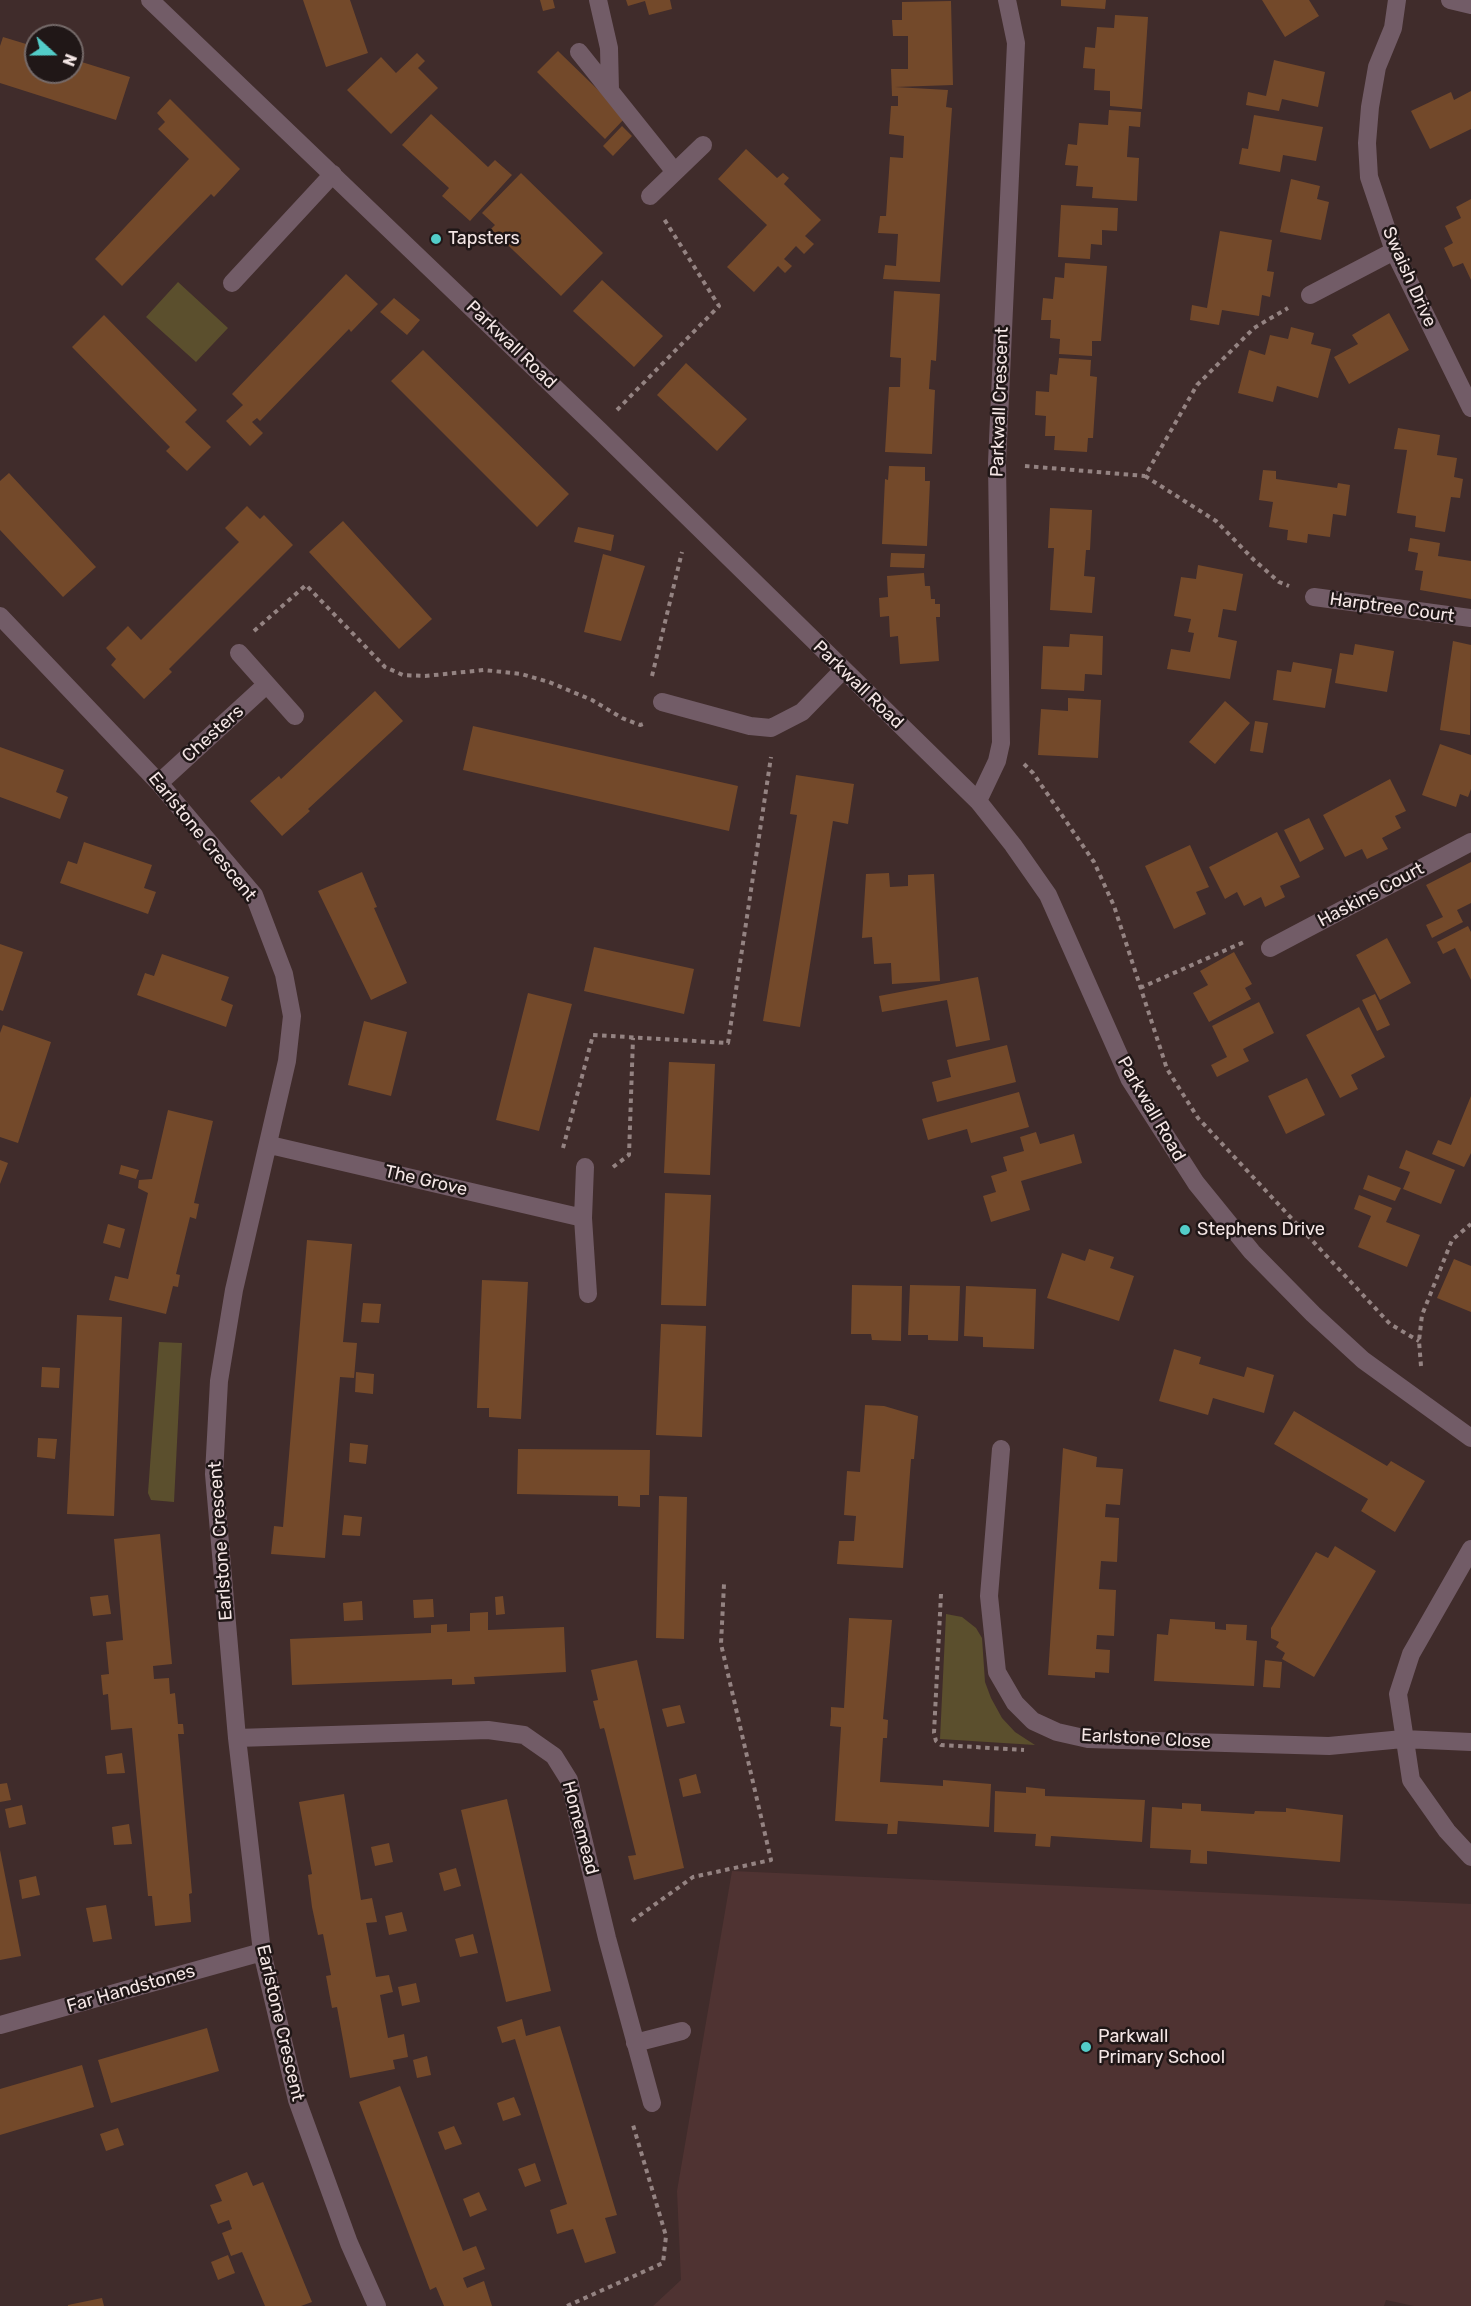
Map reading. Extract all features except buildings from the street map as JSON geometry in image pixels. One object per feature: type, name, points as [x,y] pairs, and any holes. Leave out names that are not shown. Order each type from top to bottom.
[{"type":"street","name":"Parkwall Road","points":[[150,0],[599,429],[978,801],[1048,895],[1130,1080],[1196,1183],[1252,1252],[1313,1314],[1363,1360],[1423,1406],[1471,1438]]},
{"type":"street","points":[[598,0],[609,48],[610,90]]},
{"type":"street","name":"Parkwall Crescent","points":[[978,801],[997,761],[1000,743],[997,463],[1016,43],[1007,0]]},
{"type":"street","name":"Swaish Drive","points":[[1397,0],[1393,28],[1377,67],[1367,143],[1369,177],[1394,251],[1471,408]]},
{"type":"street","points":[[1450,0],[1471,5]]},
{"type":"street","points":[[579,52],[675,172]]},
{"type":"street","points":[[650,196],[703,145]]},
{"type":"street","points":[[232,283],[333,174]]},
{"type":"street","points":[[1310,295],[1394,251]]},
{"type":"street","name":"Harptree Court","points":[[1314,597],[1471,618]]},
{"type":"street","name":"Earlstone Crescent","points":[[0,616],[159,783],[254,896],[284,974],[292,1017],[287,1061],[270,1145],[234,1290],[219,1381],[214,1474],[237,1738],[262,1952],[297,2100],[349,2243],[376,2306]]},
{"type":"street","points":[[239,653],[295,716]]},
{"type":"street","points":[[662,702],[750,726],[771,728],[802,712],[843,670]]},
{"type":"street","name":"Chesters","points":[[159,783],[266,685]]},
{"type":"street","name":"Haskins Court","points":[[1270,948],[1471,842]]},
{"type":"street","name":"The Grove","points":[[270,1145],[583,1218]]},
{"type":"street","points":[[585,1167],[583,1218],[588,1294]]},
{"type":"street","name":"Earlstone Close","points":[[1001,1449],[989,1596],[997,1672],[1015,1703],[1033,1721],[1057,1732],[1088,1738],[1329,1746],[1403,1739],[1471,1742]]},
{"type":"street","points":[[1471,1549],[1411,1654],[1398,1694],[1411,1780],[1447,1831],[1471,1857]]},
{"type":"street","name":"Homemead","points":[[237,1738],[488,1730],[524,1736],[554,1756],[569,1780],[607,1938],[652,2103]]},
{"type":"street","name":"Far Handstones","points":[[0,2025],[262,1952]]},
{"type":"street","points":[[635,2043],[682,2031]]},
{"type":"path","points":[[599,429],[719,306],[650,196]]},
{"type":"path","points":[[1145,476],[1197,385],[1254,328],[1310,295]]},
{"type":"path","points":[[997,463],[1145,476],[1215,521],[1279,582],[1314,597]]},
{"type":"path","points":[[651,679],[689,519]]},
{"type":"path","points":[[239,653],[247,636],[306,585],[385,667],[403,675],[425,676],[484,670],[521,674],[581,695],[640,725],[686,708]]},
{"type":"path","points":[[640,725],[643,713]]},
{"type":"path","points":[[561,1154],[593,1035],[728,1043],[771,766],[771,728]]},
{"type":"path","points":[[1000,743],[1033,772],[1094,862],[1114,906],[1167,1069],[1198,1118],[1373,1307],[1390,1324],[1419,1341]]},
{"type":"path","points":[[1140,988],[1247,940]]},
{"type":"path","points":[[584,1189],[629,1155],[633,1038]]},
{"type":"path","points":[[1423,1406],[1419,1341],[1422,1315],[1452,1240],[1471,1224]]},
{"type":"path","points":[[607,1938],[693,1877],[771,1860],[721,1644],[724,1584]]},
{"type":"path","points":[[941,1594],[934,1733],[936,1741],[941,1745],[1030,1750]]},
{"type":"path","points":[[567,2306],[663,2263],[666,2236],[633,2122]]},
{"type":"shaded area","points":[[178,282],[228,328],[196,362],[146,317]]},
{"type":"shaded area","points":[[159,1342],[182,1343],[174,1502],[151,1500],[148,1493]]},
{"type":"shaded area","points":[[946,1614],[962,1617],[976,1628],[982,1638],[985,1682],[991,1698],[1002,1718],[1015,1732],[1035,1745],[940,1739]]},
{"type":"shaded area","name":"Parkwall Primary School","points":[[732,1871],[1471,1904],[1471,2306],[1414,2306],[1386,2300],[1384,2306],[653,2306],[681,2280],[677,2191]]},
{"type":"place","name":"Tapsters","points":[[436,239]]},
{"type":"place","name":"Stephens Drive","points":[[1185,1230]]},
{"type":"place","name":"Parkwall Primary School","points":[[1086,2047]]}]
